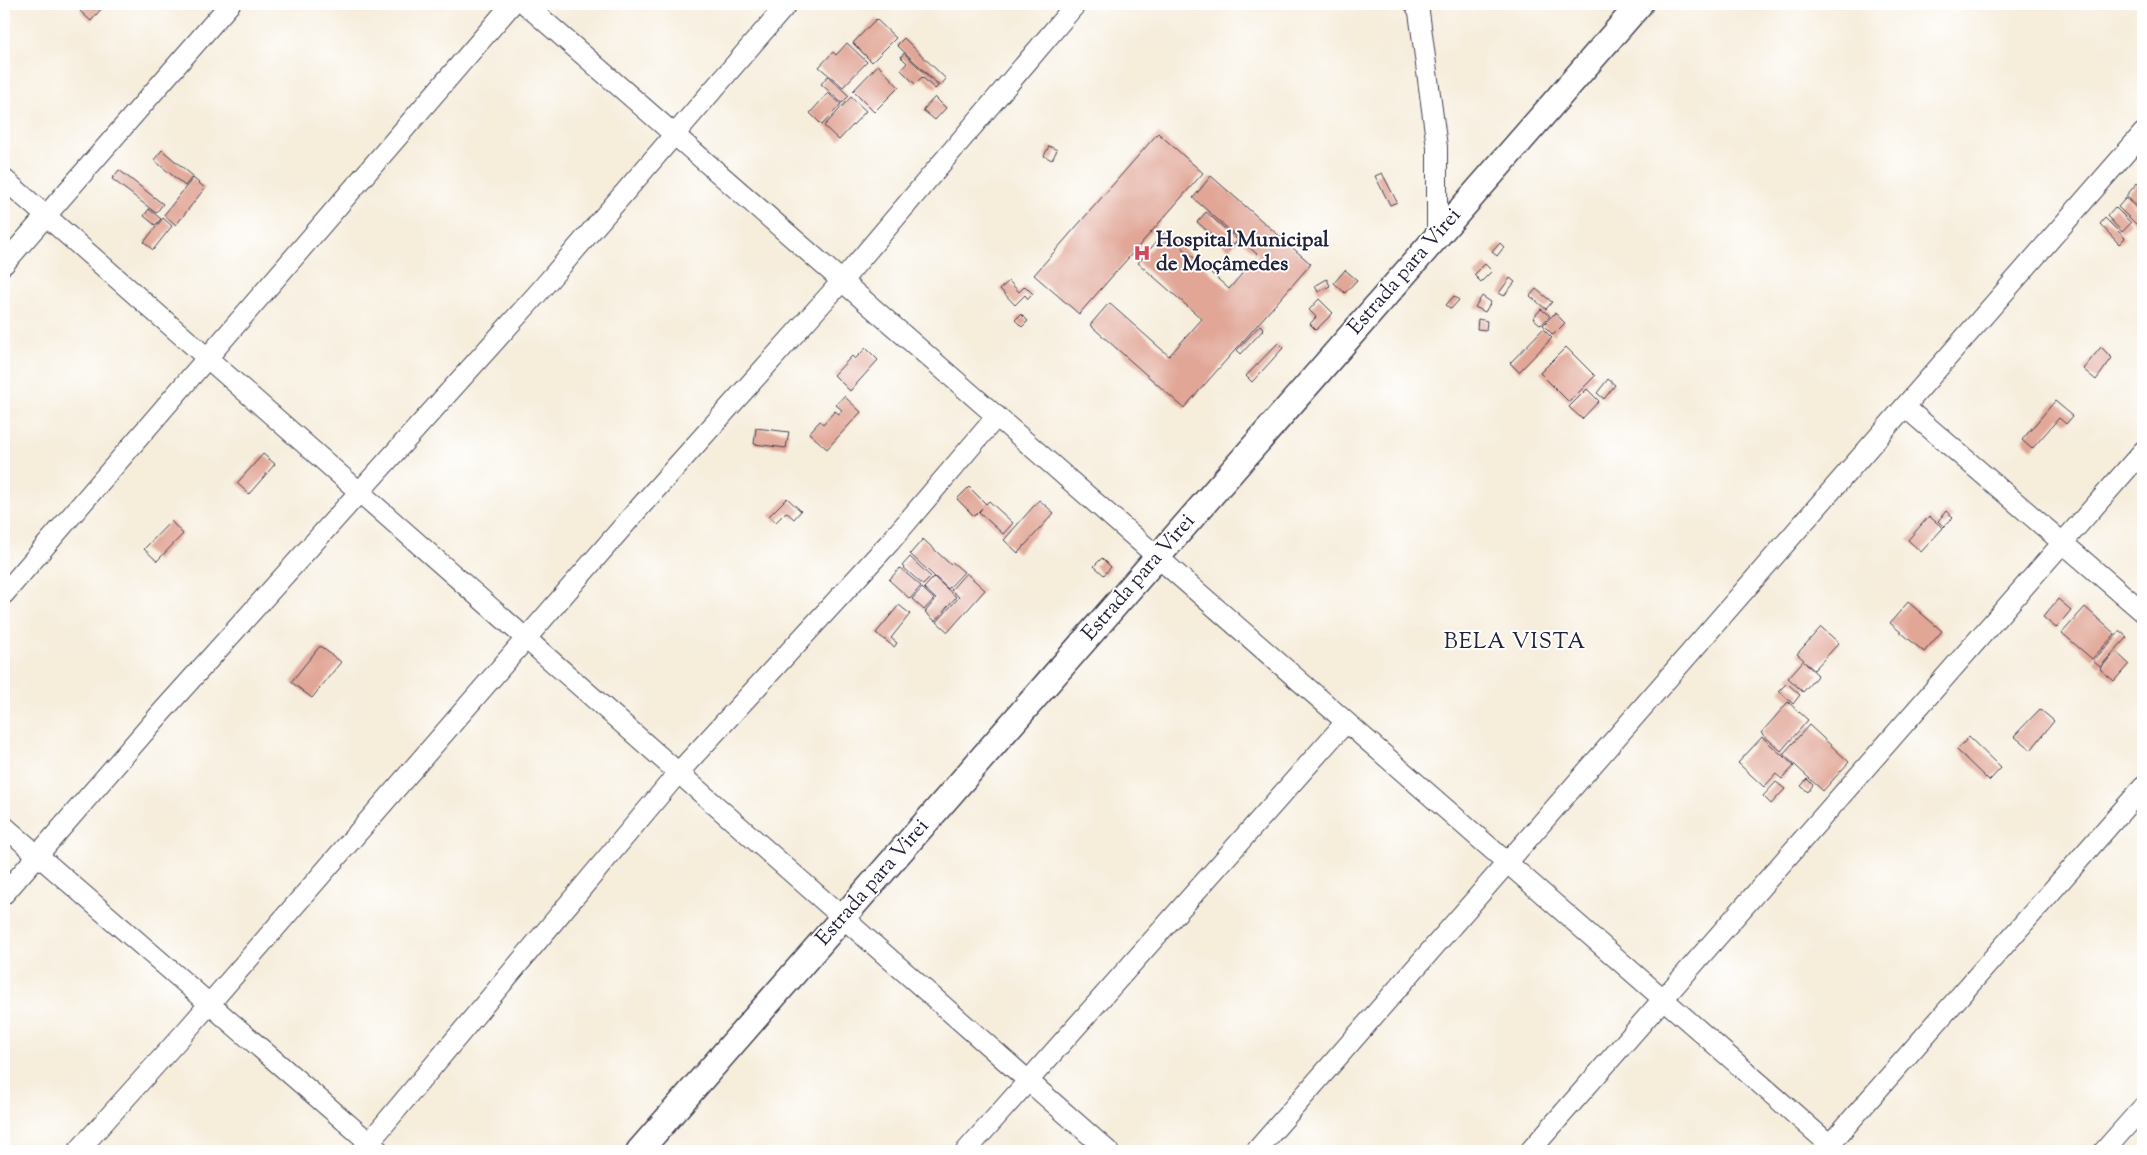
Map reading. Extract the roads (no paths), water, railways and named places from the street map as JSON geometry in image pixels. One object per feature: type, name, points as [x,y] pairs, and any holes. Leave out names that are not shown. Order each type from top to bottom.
[{"type":"street","points":[[4,264],[230,4]]},
{"type":"street","points":[[4,594],[512,4]]},
{"type":"street","points":[[525,4],[1664,999],[1830,1149],[2143,787]]},
{"type":"street","points":[[4,894],[531,300],[786,4]]},
{"type":"street","points":[[78,1151],[842,281],[1076,4]]},
{"type":"street","points":[[1415,4],[1419,12],[1437,147],[1438,236]]},
{"type":"street","name":"Estrada para Virei","points":[[639,1151],[1640,4]]},
{"type":"street","points":[[1256,1151],[2143,133]]},
{"type":"street","points":[[4,179],[1108,1151]]},
{"type":"street","points":[[1905,407],[2143,612]]},
{"type":"street","points":[[4,826],[209,1003],[370,1148],[678,773],[890,542],[997,416]]},
{"type":"street","points":[[1530,1151],[2143,451]]},
{"type":"street","points":[[966,1151],[1346,722]]},
{"type":"street","points":[[2104,1151],[2143,1107]]},
{"type":"place","name":"Hospital Municipal de Moçâmedes","points":[[1142,253]]},
{"type":"district","name":"BELA VISTA","points":[[1515,643]]}]
